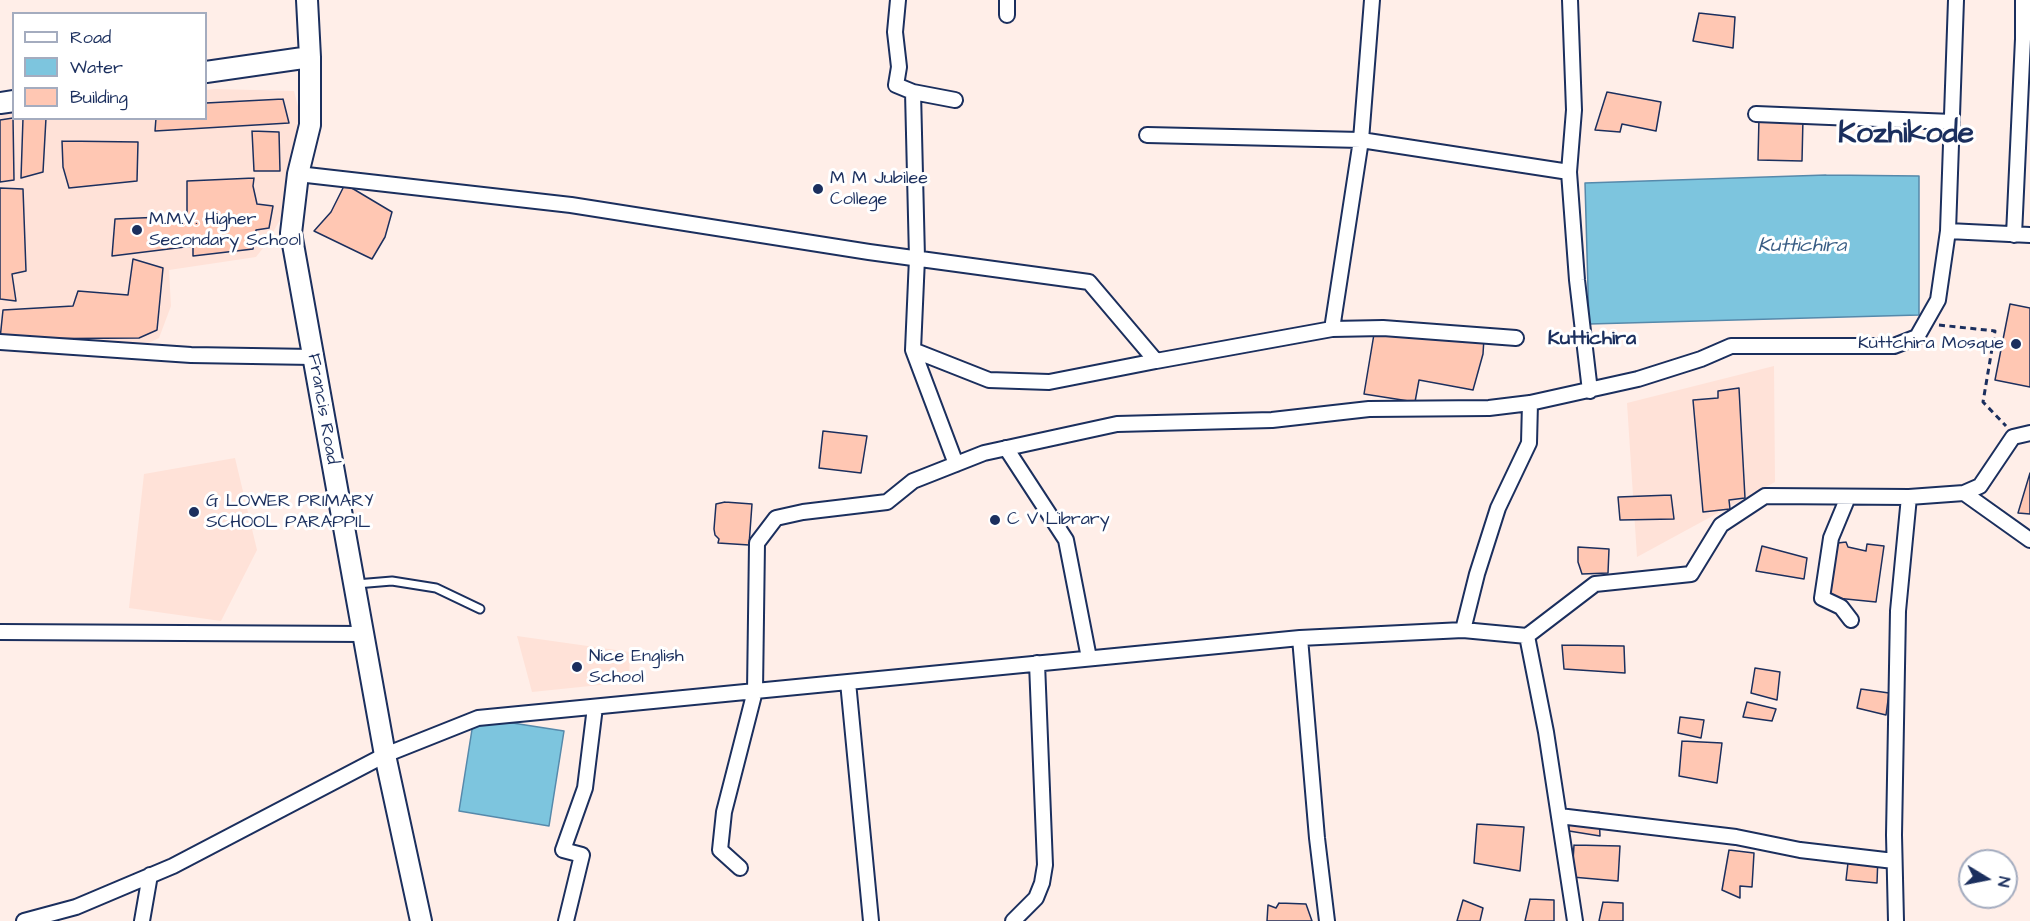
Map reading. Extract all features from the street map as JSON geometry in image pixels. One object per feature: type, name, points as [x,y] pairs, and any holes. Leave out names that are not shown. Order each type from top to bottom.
[{"type":"main road","name":"Francis Road","points":[[307,0],[310,125],[298,174],[291,233],[385,754],[421,921]]},
{"type":"main road","points":[[207,72],[310,57]]},
{"type":"street","points":[[898,0],[895,32],[899,68],[896,85],[913,92],[955,100]]},
{"type":"street","points":[[1007,0],[1007,15]]},
{"type":"street","points":[[1332,329],[1361,140],[1372,0]]},
{"type":"street","points":[[1570,0],[1574,110],[1569,172],[1577,280],[1590,391]]},
{"type":"street","points":[[740,868],[720,850],[724,812],[755,691],[757,543],[776,518],[803,512],[887,501],[913,481],[984,453],[1116,423],[1272,420],[1369,409],[1489,408],[1530,404],[1638,380],[1701,359],[1731,346],[1894,346],[1917,338],[1938,300],[1948,231],[1956,0]]},
{"type":"street","points":[[2014,235],[2023,0]]},
{"type":"street","points":[[913,92],[917,258],[913,350],[956,464]]},
{"type":"street","points":[[1756,114],[1952,122]]},
{"type":"street","points":[[1147,135],[1361,140],[1569,172]]},
{"type":"street","points":[[298,174],[572,205],[1089,282],[1156,361]]},
{"type":"street","points":[[1948,231],[2030,235]]},
{"type":"street","points":[[913,350],[989,380],[1049,382],[1332,329],[1383,328],[1516,338]]},
{"type":"street","points":[[0,342],[191,356],[313,357]]},
{"type":"street","points":[[1463,630],[1497,508],[1529,443],[1530,404]]},
{"type":"street","points":[[24,921],[75,907],[173,866],[385,754],[478,718],[1300,638],[1463,630],[1527,636],[1595,584],[1691,574],[1721,525],[1765,496],[1909,497],[1964,493],[1980,486],[2013,437],[2030,433]]},
{"type":"street","points":[[1006,448],[1066,540],[1089,658]]},
{"type":"street","points":[[1964,493],[2030,540]]},
{"type":"street","points":[[1848,497],[1831,538],[1822,598],[1841,608],[1851,620]]},
{"type":"street","points":[[1896,921],[1894,861],[1898,610],[1909,497]]},
{"type":"street","points":[[0,632],[363,634]]},
{"type":"street","points":[[1527,636],[1546,732],[1575,921]]},
{"type":"street","points":[[1300,638],[1317,838],[1327,921]]},
{"type":"street","points":[[1013,921],[1036,898],[1042,883],[1045,865],[1037,663]]},
{"type":"street","points":[[848,682],[871,921]]},
{"type":"street","points":[[567,921],[582,855],[563,850],[585,788],[595,707]]},
{"type":"street","points":[[1559,816],[1736,837],[1800,850],[1894,861]]},
{"type":"street","points":[[142,921],[150,875]]},
{"type":"lane","points":[[354,584],[392,581],[436,588],[480,609]]},
{"type":"path","points":[[1926,322],[1946,327],[1995,331],[1983,402],[2011,430],[2013,437]]},
{"type":"shaded area","name":"M.M.V. Higher Secondary School","points":[[207,90],[294,91],[302,122],[291,159],[281,218],[256,257],[169,270],[171,306],[159,338],[124,355],[35,355],[0,344],[0,113],[12,112],[12,120],[207,120]]},
{"type":"shaded area","points":[[1774,366],[1775,482],[1637,557],[1627,403]]},
{"type":"shaded area","name":"G LOWER PRIMARY SCHOOL PARAPPIL","points":[[235,458],[257,550],[221,621],[129,608],[144,474]]},
{"type":"shaded area","name":"Nice English School","points":[[517,636],[630,652],[629,682],[532,692]]},
{"type":"water","name":"Kuttichira","points":[[1826,175],[1919,176],[1919,315],[1589,324],[1585,183]]},
{"type":"water","points":[[474,717],[564,731],[549,826],[459,811]]},
{"type":"building","points":[[1699,13],[1735,17],[1733,48],[1693,41]]},
{"type":"building","points":[[1607,92],[1661,102],[1656,131],[1622,124],[1620,132],[1595,130]]},
{"type":"building","points":[[283,99],[289,123],[155,131],[156,120],[207,120],[207,103]]},
{"type":"building","points":[[1759,117],[1803,118],[1802,161],[1758,160]]},
{"type":"building","points":[[12,118],[13,120],[14,180],[0,182],[0,120]]},
{"type":"building","points":[[23,120],[46,120],[43,172],[21,178]]},
{"type":"building","points":[[252,131],[279,132],[280,171],[254,171]]},
{"type":"building","points":[[62,141],[138,142],[137,181],[69,188],[63,167]]},
{"type":"building","points":[[254,178],[253,186],[257,204],[273,206],[269,228],[256,230],[253,249],[193,256],[193,246],[112,256],[115,219],[187,216],[187,181]]},
{"type":"building","points":[[345,184],[392,212],[385,237],[372,259],[314,231],[331,212]]},
{"type":"building","points":[[0,188],[23,189],[26,271],[12,274],[16,301],[0,299]]},
{"type":"building","points":[[133,259],[163,268],[157,330],[139,338],[0,339],[3,310],[73,306],[78,291],[128,295]]},
{"type":"building","name":"Kuttchira Mosque","points":[[2010,304],[2030,308],[2030,387],[1995,380]]},
{"type":"building","points":[[1376,322],[1484,338],[1483,354],[1473,390],[1419,380],[1415,402],[1364,394]]},
{"type":"building","points":[[1739,388],[1745,498],[1729,500],[1730,509],[1703,512],[1693,400],[1718,398],[1718,391]]},
{"type":"building","points":[[823,431],[867,436],[861,473],[819,468]]},
{"type":"building","points":[[2030,473],[2030,514],[2018,513]]},
{"type":"building","points":[[1671,495],[1674,519],[1620,520],[1618,497]]},
{"type":"building","points":[[725,502],[752,504],[749,545],[718,543],[719,539],[714,529],[716,504]]},
{"type":"building","points":[[1846,542],[1848,547],[1866,551],[1867,544],[1884,546],[1876,602],[1826,597],[1838,543]]},
{"type":"building","points":[[1762,546],[1807,558],[1804,579],[1756,571]]},
{"type":"building","points":[[1578,547],[1609,549],[1608,573],[1582,574],[1578,562]]},
{"type":"building","points":[[1562,645],[1624,646],[1625,673],[1564,669]]},
{"type":"building","points":[[1755,668],[1780,672],[1777,700],[1751,693]]},
{"type":"building","points":[[1861,689],[1889,693],[1886,715],[1857,708]]},
{"type":"building","points":[[1747,702],[1776,709],[1772,721],[1743,717]]},
{"type":"building","points":[[1680,717],[1704,720],[1701,738],[1678,733]]},
{"type":"building","points":[[1682,741],[1722,743],[1717,783],[1679,776]]},
{"type":"building","points":[[1599,812],[1600,836],[1569,831],[1567,813]]},
{"type":"building","points":[[1477,824],[1524,827],[1520,871],[1474,863]]},
{"type":"building","points":[[1574,845],[1620,846],[1618,881],[1572,877]]},
{"type":"building","points":[[1729,850],[1754,853],[1752,887],[1740,886],[1740,898],[1722,890]]},
{"type":"building","points":[[1849,854],[1878,855],[1877,883],[1846,880]]},
{"type":"building","points":[[1530,899],[1554,900],[1554,921],[1525,921]]},
{"type":"building","points":[[1463,900],[1483,908],[1480,921],[1457,921]]},
{"type":"building","points":[[1603,902],[1623,903],[1623,921],[1599,921]]},
{"type":"building","points":[[1279,903],[1306,904],[1312,921],[1267,921],[1268,905],[1276,908]]},
{"type":"place","name":"M M Jubilee College","points":[[818,189]]},
{"type":"place","name":"M.M.V. Higher Secondary School","points":[[137,230]]},
{"type":"place","name":"Kuttchira Mosque","points":[[2016,344]]},
{"type":"place","name":"G LOWER PRIMARY SCHOOL PARAPPIL","points":[[194,512]]},
{"type":"place","name":"C V Library","points":[[995,520]]},
{"type":"place","name":"Nice English School","points":[[577,667]]},
{"type":"district","name":"Kozhikode","points":[[1906,136]]},
{"type":"district","name":"Kuttichira","points":[[1592,340]]}]
